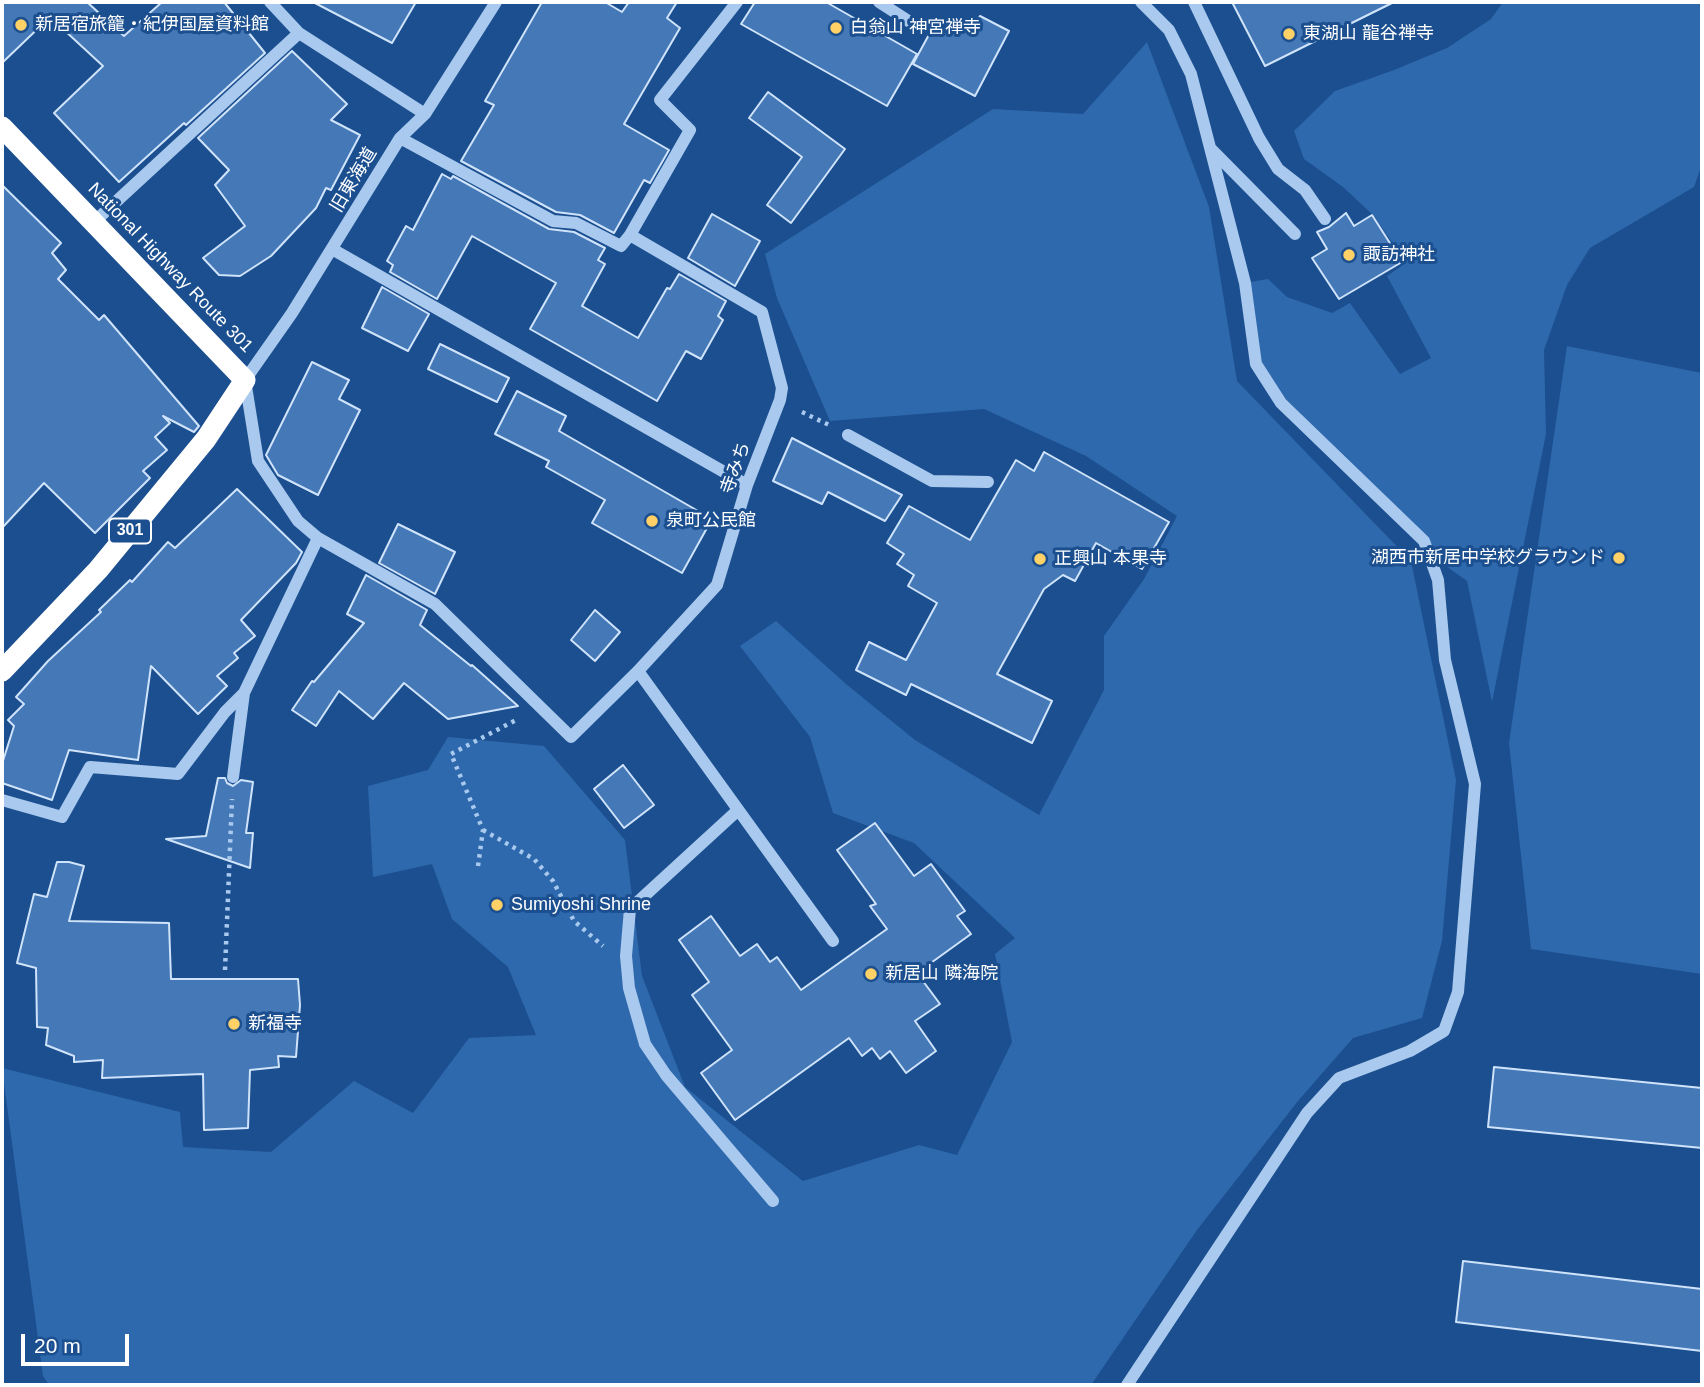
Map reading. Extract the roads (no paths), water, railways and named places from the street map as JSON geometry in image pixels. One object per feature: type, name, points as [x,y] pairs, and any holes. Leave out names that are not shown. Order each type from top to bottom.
[{"type":"highway","name":"National Highway Route 301","points":[[2,127],[245,380],[206,439],[98,570],[2,671]]},
{"type":"street","points":[[270,2],[299,33],[425,114]]},
{"type":"street","name":"旧東海道","points":[[245,380],[292,313],[400,138],[425,114],[496,2]]},
{"type":"street","points":[[400,138],[553,221],[576,223],[621,246],[630,235],[690,130],[660,100],[737,2]]},
{"type":"street","points":[[879,2],[910,22]]},
{"type":"street","points":[[1128,1385],[1307,1112],[1339,1078],[1410,1051],[1444,1031],[1458,992],[1475,784],[1445,660],[1438,580],[1424,541],[1281,403],[1256,363],[1245,283],[1192,74],[1169,30],[1141,2]]},
{"type":"street","points":[[1194,2],[1259,138],[1278,169],[1305,190],[1325,219]]},
{"type":"street","points":[[94,222],[299,33]]},
{"type":"street","points":[[1211,149],[1295,234]]},
{"type":"street","name":"寺みち","points":[[245,380],[258,461],[298,521],[318,538],[435,604],[571,737],[638,671],[717,585],[747,485],[780,400],[782,388],[762,312],[630,235]]},
{"type":"street","points":[[332,249],[747,485]]},
{"type":"street","points":[[848,435],[932,481],[988,482]]},
{"type":"street","points":[[2,800],[62,817],[90,767],[178,774],[225,712],[244,692],[318,538]]},
{"type":"street","points":[[638,671],[833,942]]},
{"type":"street","points":[[233,777],[244,692]]},
{"type":"street","points":[[737,811],[631,909],[626,956],[629,988],[645,1044],[666,1075],[773,1201]]},
{"type":"place","name":"新居宿旅籠・紀伊国屋資料館","points":[[21,25]]},
{"type":"place","name":"白翁山 神宮禅寺","points":[[836,28]]},
{"type":"place","name":"東湖山 龍谷禅寺","points":[[1289,34]]},
{"type":"place","name":"諏訪神社","points":[[1349,255]]},
{"type":"place","name":"泉町公民館","points":[[652,521]]},
{"type":"place","name":"湖西市新居中学校グラウンド","points":[[1619,558]]},
{"type":"place","name":"正興山 本果寺","points":[[1040,559]]},
{"type":"place","name":"Sumiyoshi Shrine","points":[[497,905]]},
{"type":"place","name":"新居山 隣海院","points":[[871,974]]},
{"type":"place","name":"新福寺","points":[[234,1024]]}]
